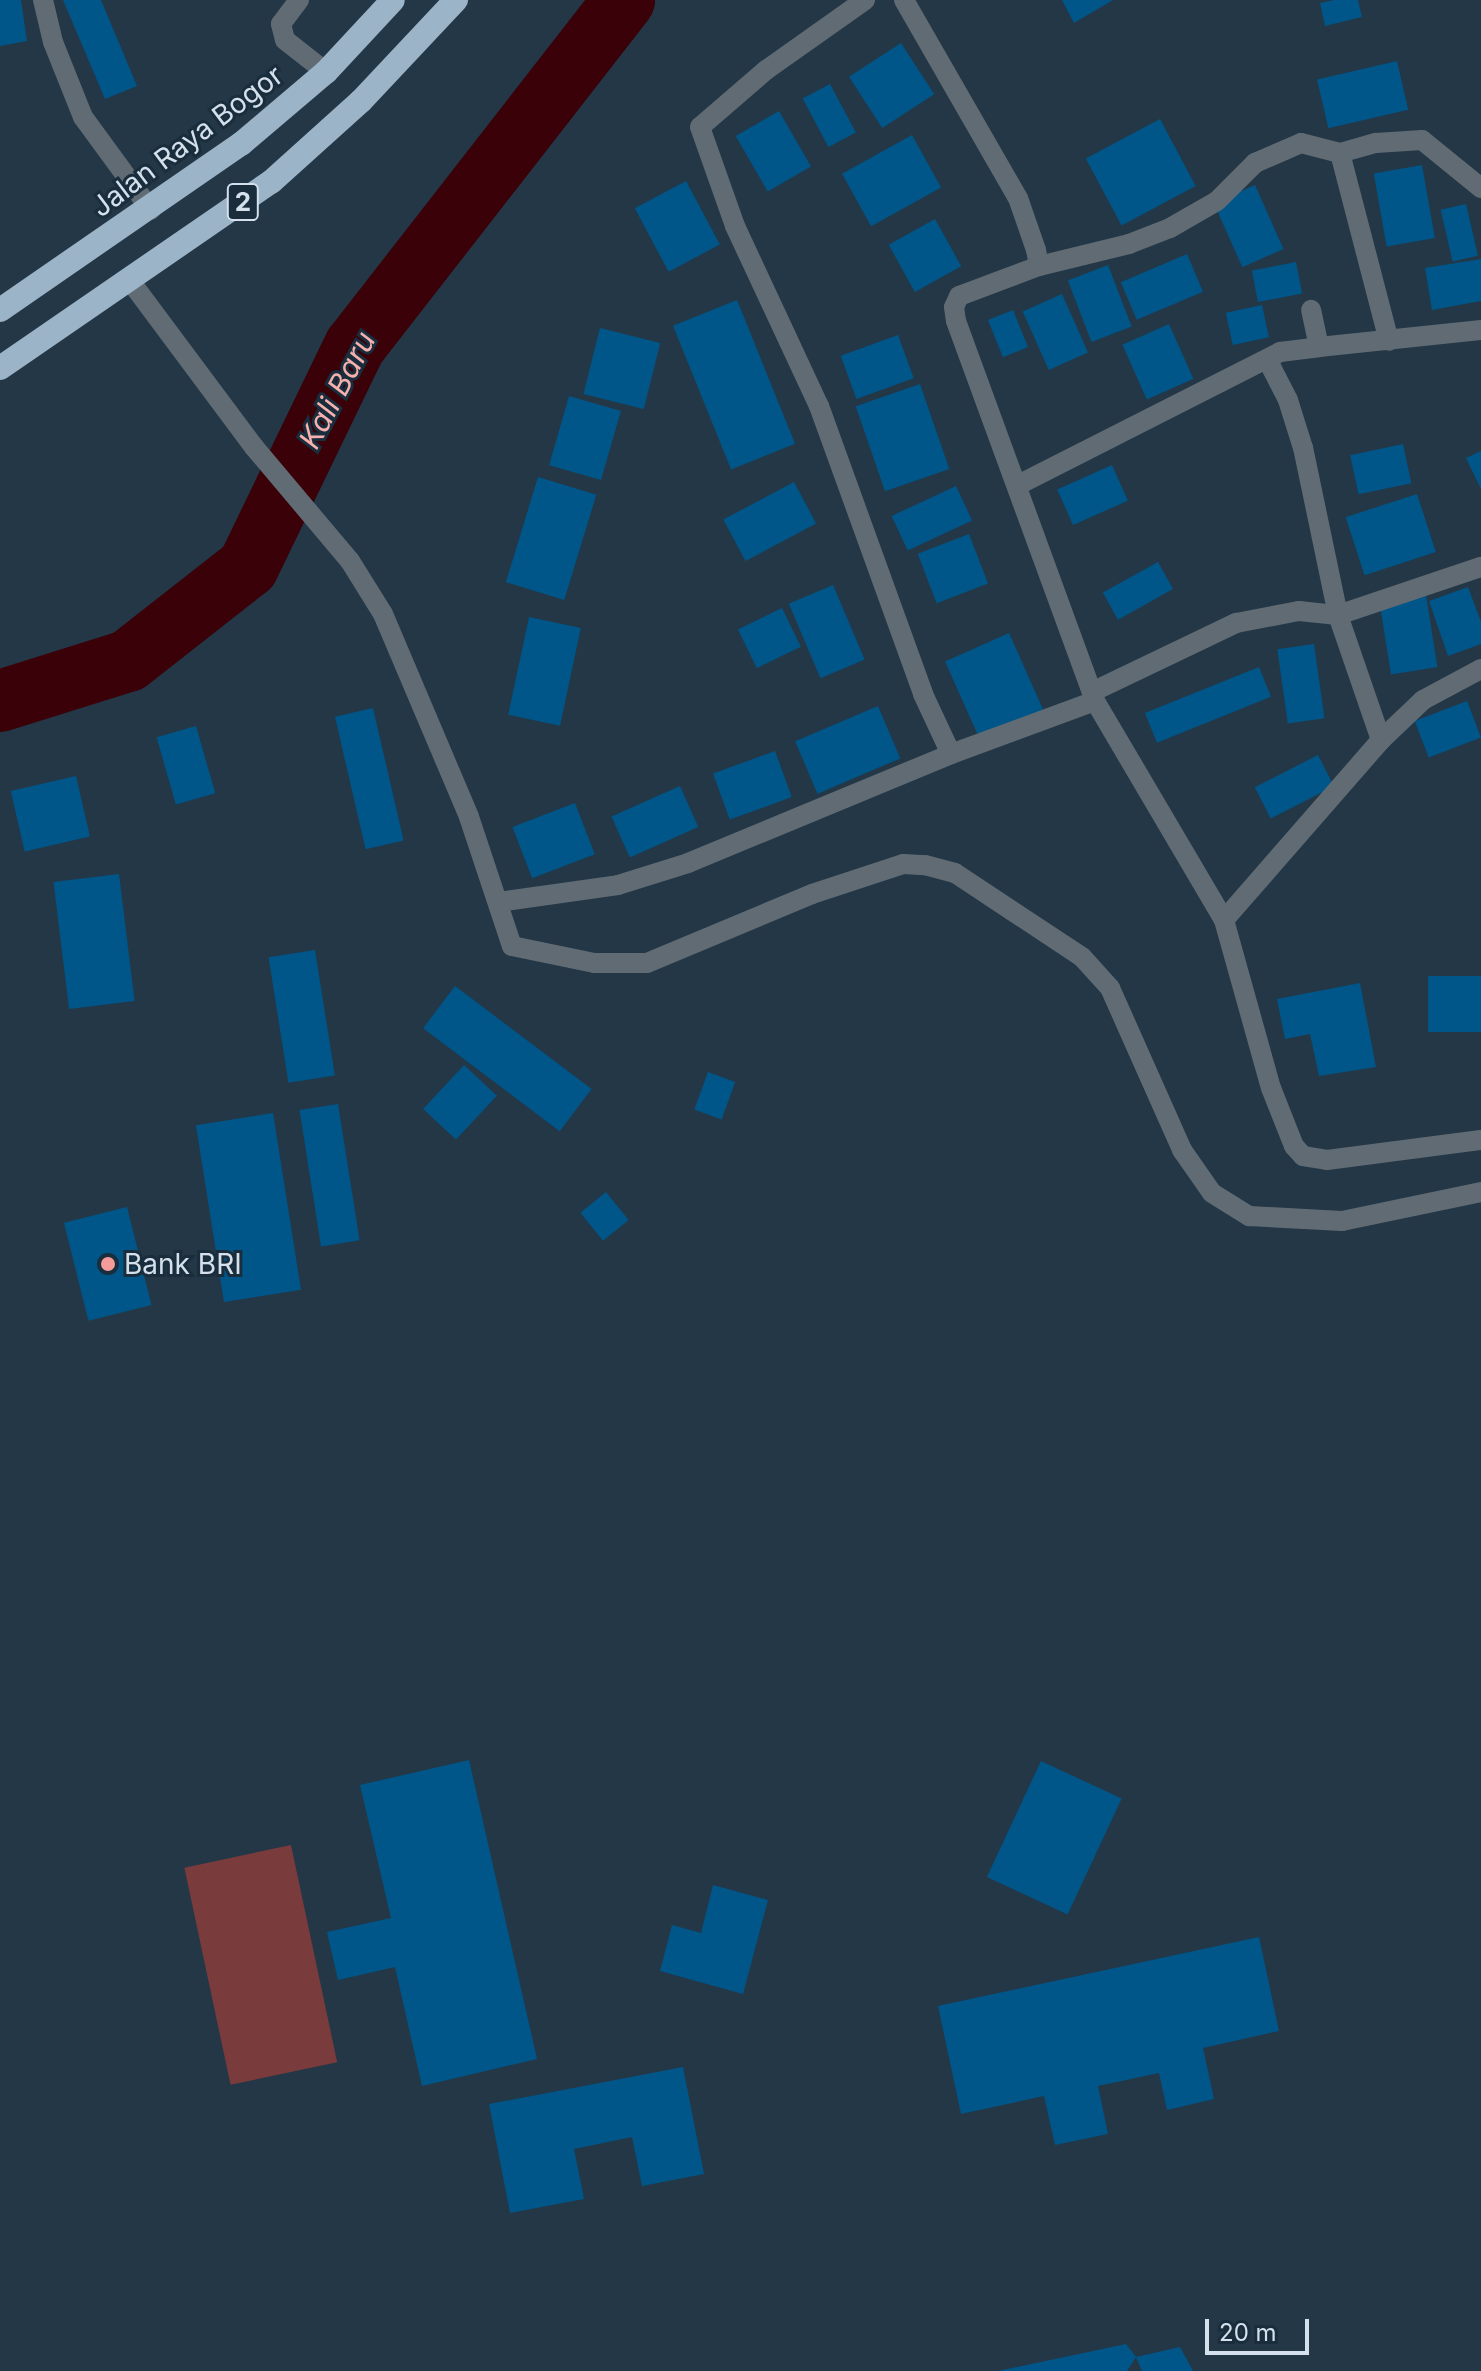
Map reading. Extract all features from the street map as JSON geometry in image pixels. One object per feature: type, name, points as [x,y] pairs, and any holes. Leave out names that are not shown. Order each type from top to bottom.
[{"type":"highway","name":"Jalan Raya Bogor","points":[[0,310],[151,210],[326,72],[393,0]]},
{"type":"highway","name":"2","points":[[0,368],[131,282],[271,182],[361,101],[456,0]]},
{"type":"street","points":[[43,0],[53,42],[83,117],[151,210]]},
{"type":"street","points":[[299,0],[281,24],[285,40],[326,72]]},
{"type":"street","points":[[865,0],[766,70],[700,127],[735,226],[819,406],[923,694],[951,754]]},
{"type":"street","points":[[904,0],[1018,198],[1039,266]]},
{"type":"street","points":[[1481,188],[1422,140],[1376,143],[1340,153],[1301,143],[1255,163],[1217,201],[1170,228],[1129,244],[1039,266],[959,296],[954,307],[1020,484],[1093,696],[1224,920],[1271,1088],[1294,1146],[1303,1156],[1360,1158],[1481,1140]]},
{"type":"street","points":[[1340,153],[1389,341]]},
{"type":"street","points":[[131,282],[254,447],[350,561],[383,614],[499,902],[512,946],[627,964],[647,963],[812,894],[903,864],[955,873],[1082,957],[1110,988],[1182,1150],[1212,1193],[1249,1216],[1342,1221],[1481,1192]]},
{"type":"street","points":[[1311,310],[1319,347]]},
{"type":"street","points":[[1020,484],[1280,352],[1481,330]]},
{"type":"street","points":[[1267,359],[1288,400],[1303,448],[1338,615],[1381,740]]},
{"type":"street","points":[[499,902],[618,885],[688,863],[1093,696],[1236,623],[1299,611],[1338,615],[1481,567]]},
{"type":"street","points":[[1224,920],[1381,740],[1423,700],[1481,669]]},
{"type":"shaded area","points":[[291,1845],[337,2062],[231,2085],[184,1868]]},
{"type":"building","points":[[0,0],[21,0],[27,41],[0,46]]},
{"type":"building","points":[[63,0],[101,0],[137,86],[105,99]]},
{"type":"building","points":[[1062,0],[1113,0],[1074,23]]},
{"type":"building","points":[[1358,0],[1362,17],[1325,26],[1320,3]]},
{"type":"building","points":[[901,43],[934,94],[882,128],[849,77]]},
{"type":"building","points":[[1397,61],[1408,110],[1328,128],[1317,79]]},
{"type":"building","points":[[830,84],[856,133],[828,147],[803,99]]},
{"type":"building","points":[[779,111],[811,166],[768,191],[736,136]]},
{"type":"building","points":[[1160,119],[1196,186],[1122,226],[1086,158]]},
{"type":"building","points":[[912,135],[941,187],[871,226],[842,174]]},
{"type":"building","points":[[1422,165],[1435,238],[1387,246],[1374,174]]},
{"type":"building","points":[[686,181],[720,245],[669,272],[635,208]]},
{"type":"building","points":[[1255,185],[1283,249],[1242,267],[1214,203]]},
{"type":"building","points":[[1466,204],[1478,256],[1453,261],[1441,210]]},
{"type":"building","points":[[935,219],[961,266],[915,292],[889,245]]},
{"type":"building","points":[[1187,254],[1203,292],[1137,320],[1121,282]]},
{"type":"building","points":[[1481,259],[1481,301],[1432,310],[1425,268]]},
{"type":"building","points":[[1296,262],[1302,293],[1258,302],[1252,271]]},
{"type":"building","points":[[1108,265],[1132,327],[1092,342],[1068,280]]},
{"type":"building","points":[[1062,294],[1088,352],[1049,370],[1023,311]]},
{"type":"building","points":[[737,300],[795,444],[731,470],[673,326]]},
{"type":"building","points":[[1262,305],[1269,337],[1233,345],[1226,313]]},
{"type":"building","points":[[1013,310],[1028,347],[1003,357],[988,320]]},
{"type":"building","points":[[1169,324],[1193,379],[1147,400],[1122,345]]},
{"type":"building","points":[[600,328],[660,343],[644,409],[584,394]]},
{"type":"building","points":[[898,335],[914,378],[856,399],[841,356]]},
{"type":"building","points":[[920,384],[949,469],[885,491],[856,406]]},
{"type":"building","points":[[569,396],[621,411],[601,480],[549,465]]},
{"type":"building","points":[[1403,444],[1411,483],[1358,494],[1350,455]]},
{"type":"building","points":[[1481,451],[1481,489],[1466,458]]},
{"type":"building","points":[[1112,465],[1128,501],[1073,525],[1057,489]]},
{"type":"building","points":[[538,477],[596,495],[564,600],[506,582]]},
{"type":"building","points":[[794,482],[816,523],[745,561],[723,520]]},
{"type":"building","points":[[956,486],[972,520],[908,550],[892,516]]},
{"type":"building","points":[[1417,494],[1436,552],[1365,575],[1346,517]]},
{"type":"building","points":[[969,534],[988,583],[937,603],[918,554]]},
{"type":"building","points":[[1158,562],[1173,589],[1118,620],[1103,593]]},
{"type":"building","points":[[833,585],[865,660],[820,678],[789,604]]},
{"type":"building","points":[[1468,587],[1481,622],[1481,644],[1448,656],[1429,601]]},
{"type":"building","points":[[1426,595],[1437,667],[1391,674],[1380,602]]},
{"type":"building","points":[[782,608],[801,647],[757,668],[738,629]]},
{"type":"building","points":[[529,617],[581,628],[560,726],[508,715]]},
{"type":"building","points":[[1009,633],[1044,712],[980,740],[945,661]]},
{"type":"building","points":[[1314,644],[1324,718],[1288,723],[1277,649]]},
{"type":"building","points":[[1259,667],[1271,697],[1157,743],[1145,713]]},
{"type":"building","points":[[1467,701],[1481,737],[1429,757],[1415,721]]},
{"type":"building","points":[[878,706],[900,758],[817,794],[795,741]]},
{"type":"building","points":[[373,708],[404,841],[366,849],[335,717]]},
{"type":"building","points":[[196,726],[215,793],[176,805],[157,737]]},
{"type":"building","points":[[775,751],[792,797],[730,820],[713,774]]},
{"type":"building","points":[[1318,755],[1334,786],[1271,818],[1255,787]]},
{"type":"building","points":[[76,776],[90,836],[25,851],[11,791]]},
{"type":"building","points":[[680,786],[698,827],[630,858],[611,817]]},
{"type":"building","points":[[575,803],[595,854],[532,878],[512,827]]},
{"type":"building","points":[[119,874],[135,1001],[69,1009],[53,882]]},
{"type":"building","points":[[315,950],[335,1075],[288,1083],[269,957]]},
{"type":"building","points":[[1428,976],[1481,976],[1481,1032],[1428,1032]]},
{"type":"building","points":[[1360,983],[1376,1067],[1319,1076],[1310,1034],[1285,1039],[1277,999]]},
{"type":"building","points":[[455,986],[592,1089],[560,1131],[423,1028]]},
{"type":"building","points":[[464,1065],[497,1096],[456,1140],[423,1109]]},
{"type":"building","points":[[708,1072],[735,1082],[722,1120],[694,1110]]},
{"type":"building","points":[[338,1104],[360,1240],[321,1246],[299,1110]]},
{"type":"building","points":[[273,1113],[301,1290],[224,1302],[196,1125]]},
{"type":"building","points":[[606,1192],[629,1220],[603,1241],[580,1213]]},
{"type":"building","name":"Bank BRI","points":[[127,1207],[151,1305],[88,1321],[64,1223]]},
{"type":"building","points":[[469,1760],[537,2059],[422,2086],[395,1967],[338,1980],[327,1932],[391,1918],[360,1785]]},
{"type":"building","points":[[1041,1761],[1122,1799],[1068,1915],[987,1877]]},
{"type":"building","points":[[713,1885],[768,1900],[743,1994],[660,1971],[672,1925],[701,1933]]},
{"type":"building","points":[[1259,1937],[1279,2031],[1203,2048],[1214,2099],[1167,2110],[1159,2073],[1098,2086],[1108,2134],[1055,2145],[1044,2096],[961,2114],[938,2006]]},
{"type":"building","points":[[683,2067],[704,2174],[642,2186],[632,2137],[574,2149],[584,2199],[510,2213],[489,2104]]},
{"type":"building","points":[[1126,2344],[1136,2357],[1127,2371],[998,2371]]},
{"type":"building","points":[[1180,2347],[1193,2371],[1142,2371],[1136,2357]]},
{"type":"waterway","name":"Kali Baru","points":[[0,701],[128,661],[248,567],[355,346],[624,0]]},
{"type":"place","name":"Bank BRI","points":[[108,1264]]}]
